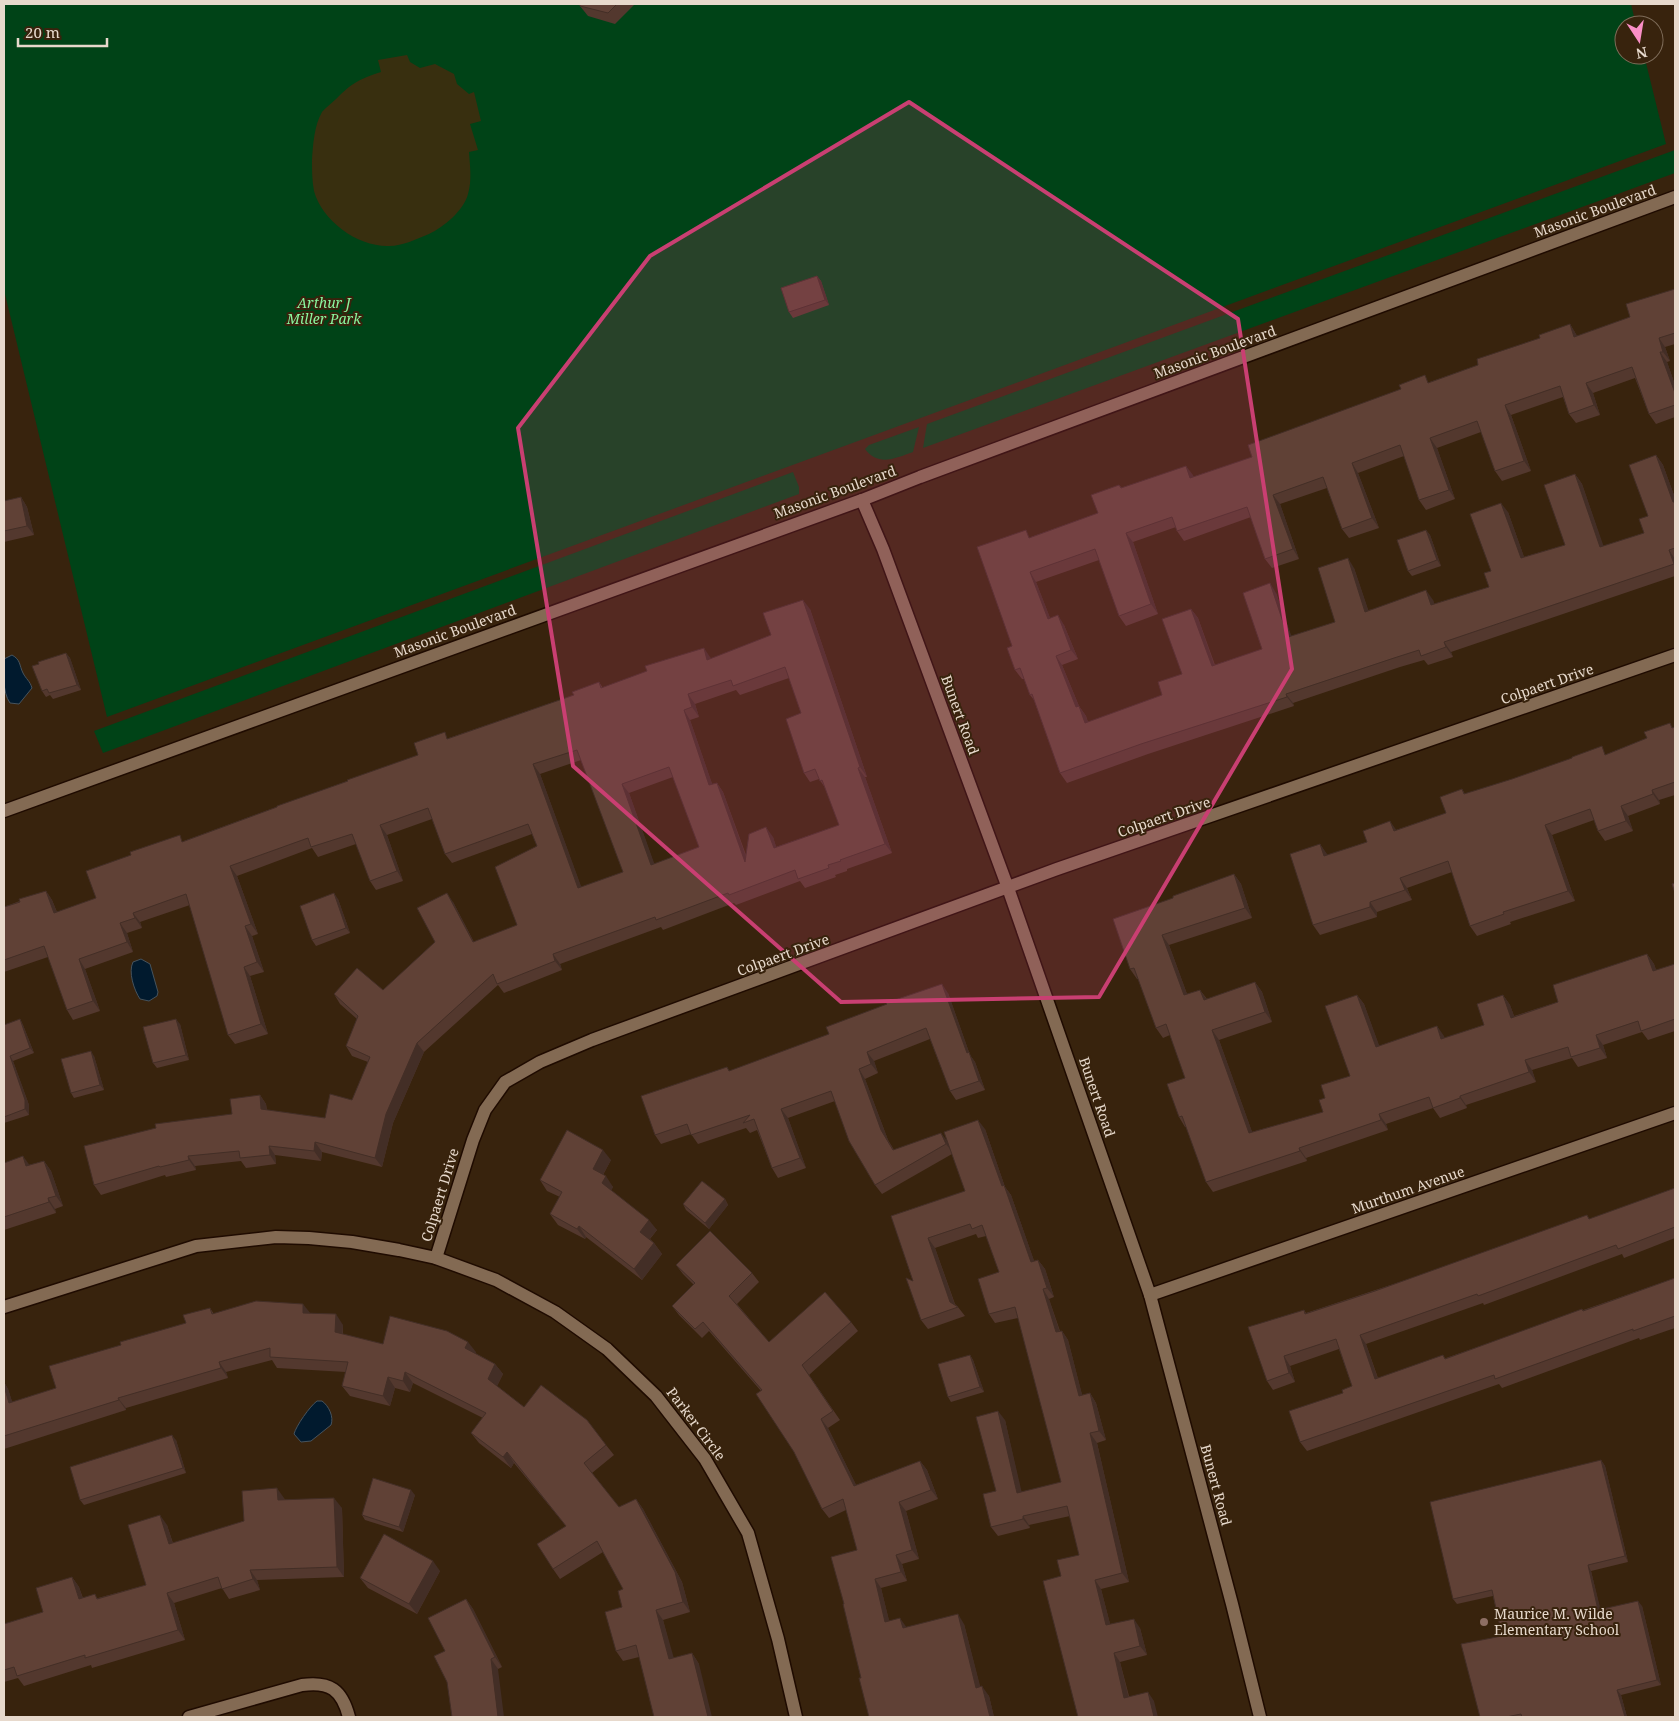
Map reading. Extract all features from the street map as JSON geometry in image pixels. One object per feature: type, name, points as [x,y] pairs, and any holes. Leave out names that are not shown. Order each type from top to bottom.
[{"type":"street","name":"Masonic Boulevard","points":[[4,811],[862,500],[1675,197]]},
{"type":"street","name":"Bunert Road","points":[[862,500],[886,559],[1008,888],[1150,1295],[1260,1717]]},
{"type":"street","name":"Colpaert Drive","points":[[4,1307],[196,1246],[276,1237],[309,1238],[390,1248],[436,1258],[473,1140],[485,1110],[505,1082],[540,1062],[592,1040],[1057,870],[1675,655]]},
{"type":"street","name":"Murthum Avenue","points":[[1150,1295],[1675,1113]]},
{"type":"street","name":"Parker Circle","points":[[436,1258],[496,1280],[555,1312],[607,1349],[656,1396],[705,1459],[748,1533],[778,1639],[796,1717]]},
{"type":"street","points":[[189,1717],[302,1685],[318,1683],[331,1688],[342,1697],[348,1717]]},
{"type":"highlighted area","points":[[909,102],[1238,319],[1292,669],[1099,997],[841,1002],[573,766],[518,428],[650,256]]},
{"type":"green space","name":"Arthur J Miller Park","points":[[4,4],[1631,4],[1634,15],[1614,15],[1614,65],[1646,65],[1666,144],[107,717],[4,290]]},
{"type":"green space","points":[[1675,150],[1675,173],[923,448],[927,424]]},
{"type":"green space","points":[[919,427],[913,452],[894,458],[881,459],[870,455],[865,449],[869,445]]},
{"type":"green space","points":[[793,472],[799,487],[799,494],[103,753],[94,731]]},
{"type":"sand","points":[[407,55],[410,62],[420,68],[435,64],[454,74],[457,84],[469,94],[474,92],[481,121],[470,124],[478,150],[469,152],[470,179],[468,194],[466,200],[453,217],[435,231],[409,242],[394,246],[377,245],[365,242],[343,230],[333,222],[318,202],[312,176],[314,136],[319,117],[325,108],[356,82],[381,72],[378,60]]},
{"type":"water","points":[[12,655],[18,661],[32,688],[19,704],[10,703],[5,688],[4,659]]},
{"type":"water","points":[[141,959],[150,964],[158,992],[157,996],[149,1001],[140,999],[132,981],[131,971],[133,962]]},
{"type":"water","points":[[317,1401],[325,1403],[329,1409],[332,1419],[331,1425],[311,1441],[301,1442],[294,1434],[295,1430]]},
{"type":"building","points":[[580,4],[617,4],[608,13],[580,6]]},
{"type":"building","points":[[817,276],[825,300],[789,312],[781,288]]},
{"type":"building","points":[[1675,289],[1675,333],[1659,338],[1663,352],[1660,352],[1675,393],[1675,405],[1649,414],[1632,367],[1586,383],[1594,405],[1569,414],[1560,386],[1505,405],[1524,461],[1495,471],[1477,421],[1430,438],[1449,490],[1419,500],[1400,445],[1352,463],[1372,518],[1342,529],[1323,477],[1273,495],[1293,549],[1265,559],[1247,507],[1177,531],[1172,517],[1126,533],[1151,604],[1119,616],[1095,549],[1030,572],[1048,619],[1058,615],[1071,650],[1056,656],[1076,707],[1079,706],[1085,723],[1162,695],[1158,682],[1182,674],[1162,619],[1191,609],[1212,666],[1262,649],[1243,593],[1270,583],[1288,637],[1335,622],[1318,568],[1348,558],[1365,612],[1426,590],[1431,605],[1489,587],[1484,573],[1491,571],[1470,514],[1501,503],[1521,558],[1565,545],[1544,485],[1575,474],[1600,547],[1644,533],[1639,519],[1648,516],[1629,465],[1656,455],[1673,502],[1675,502],[1675,548],[1669,550],[1674,564],[1444,642],[1446,647],[1421,656],[1419,650],[1394,658],[1286,694],[1287,697],[1141,744],[1060,773],[1032,694],[1030,695],[1020,668],[1015,670],[1007,648],[1012,646],[977,547],[1026,530],[1029,538],[1098,513],[1091,495],[1119,485],[1121,488],[1186,466],[1190,478],[1252,457],[1248,445],[1401,389],[1399,385],[1425,375],[1428,383],[1478,365],[1477,359],[1540,338],[1539,335],[1570,324],[1574,337],[1630,317],[1626,304]]},
{"type":"building","points":[[21,497],[27,526],[4,531],[4,501]]},
{"type":"building","points":[[1426,530],[1437,560],[1408,571],[1397,540]]},
{"type":"building","points":[[803,600],[885,844],[840,860],[828,865],[829,868],[798,879],[795,870],[656,920],[655,917],[553,954],[555,961],[497,984],[493,974],[417,1043],[386,1114],[375,1158],[315,1142],[314,1151],[269,1146],[270,1155],[240,1158],[239,1151],[188,1156],[189,1160],[159,1166],[94,1185],[84,1146],[156,1128],[155,1124],[232,1114],[230,1099],[260,1095],[261,1109],[325,1118],[330,1094],[352,1100],[370,1057],[346,1046],[358,1016],[334,994],[357,968],[383,990],[435,942],[417,908],[447,893],[473,942],[517,925],[495,867],[537,846],[528,824],[445,854],[428,808],[380,825],[397,871],[370,881],[352,834],[311,847],[308,838],[230,866],[251,924],[245,926],[257,962],[244,967],[261,1024],[228,1035],[186,894],[133,913],[135,918],[120,923],[127,942],[79,959],[93,1001],[67,1010],[44,946],[4,960],[4,907],[20,902],[19,899],[46,891],[54,913],[96,898],[86,871],[131,855],[130,852],[180,835],[182,842],[418,755],[414,743],[445,732],[447,739],[574,695],[572,692],[599,682],[601,688],[647,671],[645,666],[704,648],[707,660],[771,635],[763,613]],"holes":[[[785,667],[801,713],[786,719],[804,773],[815,769],[820,781],[822,780],[839,825],[774,848],[766,827],[749,834],[745,862],[717,783],[709,785],[684,710],[692,707],[688,694],[731,680],[733,686]],[[577,750],[623,872],[578,888],[533,764]],[[669,767],[699,847],[651,865],[622,784]]]},
{"type":"building","points":[[66,653],[77,685],[49,693],[47,689],[42,691],[32,666],[39,664],[38,662]]},
{"type":"building","points":[[1670,723],[1672,728],[1675,727],[1675,782],[1652,790],[1653,794],[1621,806],[1626,821],[1598,831],[1590,809],[1545,825],[1568,891],[1503,912],[1504,914],[1470,926],[1448,861],[1400,878],[1405,890],[1370,902],[1370,907],[1313,925],[1290,854],[1320,844],[1324,856],[1367,842],[1363,831],[1390,821],[1394,831],[1446,813],[1440,797],[1462,789],[1464,794],[1512,779],[1602,746],[1605,755],[1647,738],[1644,732]]},
{"type":"building","points":[[1234,874],[1245,908],[1162,935],[1184,995],[1200,990],[1204,1000],[1255,982],[1265,1012],[1212,1030],[1249,1133],[1323,1112],[1319,1100],[1325,1098],[1321,1085],[1350,1076],[1325,1006],[1357,995],[1376,1047],[1437,1026],[1441,1039],[1484,1025],[1477,1004],[1503,995],[1511,1018],[1558,1002],[1553,985],[1647,954],[1653,971],[1675,964],[1675,1019],[1641,1031],[1638,1021],[1596,1035],[1600,1048],[1571,1057],[1568,1047],[1525,1060],[1529,1072],[1460,1096],[1460,1098],[1433,1108],[1429,1097],[1379,1114],[1381,1120],[1299,1148],[1300,1151],[1206,1182],[1182,1116],[1179,1117],[1167,1084],[1185,1078],[1166,1024],[1156,1028],[1134,968],[1130,969],[1113,919]]},
{"type":"building","points":[[334,893],[346,928],[312,940],[300,906]]},
{"type":"building","points":[[942,984],[979,1081],[950,1091],[926,1028],[867,1052],[871,1064],[859,1069],[881,1130],[893,1150],[941,1133],[946,1144],[875,1185],[849,1141],[831,1091],[781,1109],[800,1158],[772,1168],[754,1119],[743,1123],[750,1115],[691,1135],[687,1124],[655,1135],[641,1096],[727,1067],[729,1071],[829,1034],[826,1027],[886,1003]]},
{"type":"building","points":[[20,1019],[30,1048],[10,1056],[25,1100],[25,1109],[4,1117],[4,1025]]},
{"type":"building","points":[[176,1019],[186,1055],[153,1063],[143,1027]]},
{"type":"building","points":[[91,1051],[100,1085],[71,1093],[61,1059]]},
{"type":"building","points":[[978,1120],[1002,1186],[1004,1185],[1031,1262],[1038,1260],[1047,1288],[1043,1289],[1056,1332],[1062,1331],[1079,1396],[1090,1393],[1099,1431],[1090,1433],[1122,1573],[1095,1580],[1106,1625],[1134,1619],[1140,1646],[1114,1653],[1124,1698],[1148,1692],[1154,1717],[1078,1717],[1043,1581],[1061,1576],[1057,1560],[1079,1555],[1067,1506],[1023,1516],[1023,1519],[991,1527],[983,1494],[996,1491],[976,1417],[998,1411],[1017,1493],[1061,1482],[1015,1307],[989,1314],[978,1279],[999,1272],[982,1225],[972,1229],[970,1224],[928,1238],[950,1302],[958,1307],[921,1320],[906,1278],[913,1281],[891,1216],[965,1191],[944,1132]]},
{"type":"building","points":[[567,1130],[603,1150],[593,1169],[606,1176],[602,1183],[649,1220],[640,1232],[654,1243],[634,1269],[579,1226],[577,1229],[550,1214],[562,1192],[540,1180]]},
{"type":"building","points":[[23,1156],[26,1166],[44,1161],[56,1196],[48,1198],[49,1202],[4,1217],[4,1163]]},
{"type":"building","points":[[702,1181],[725,1199],[705,1223],[683,1204]]},
{"type":"building","points":[[1675,1188],[1675,1227],[1618,1249],[1616,1245],[1478,1296],[1477,1294],[1360,1335],[1375,1379],[1443,1355],[1445,1359],[1582,1309],[1583,1311],[1675,1278],[1675,1316],[1633,1331],[1633,1329],[1495,1379],[1494,1375],[1300,1442],[1289,1411],[1343,1393],[1342,1390],[1352,1386],[1336,1339],[1284,1356],[1289,1373],[1267,1381],[1248,1327],[1304,1310],[1305,1314],[1587,1215],[1589,1219]]},
{"type":"building","points":[[710,1231],[752,1273],[729,1296],[769,1342],[825,1292],[851,1322],[802,1365],[833,1411],[821,1419],[854,1486],[920,1461],[931,1490],[899,1502],[912,1550],[896,1555],[901,1572],[875,1579],[885,1622],[900,1618],[903,1628],[958,1614],[976,1688],[982,1686],[990,1717],[869,1717],[844,1604],[831,1557],[857,1550],[843,1499],[822,1509],[794,1452],[756,1394],[762,1390],[703,1322],[695,1329],[672,1306],[695,1283],[676,1265]]},
{"type":"building","points":[[256,1301],[303,1304],[303,1313],[336,1314],[335,1332],[383,1344],[390,1316],[447,1331],[468,1342],[465,1348],[495,1364],[488,1379],[524,1407],[541,1385],[587,1420],[606,1445],[584,1463],[619,1507],[636,1499],[675,1572],[683,1602],[656,1610],[669,1659],[692,1653],[708,1717],[654,1717],[636,1645],[616,1651],[605,1612],[622,1607],[618,1591],[623,1589],[597,1541],[553,1569],[537,1544],[566,1526],[507,1452],[503,1457],[471,1433],[486,1413],[405,1372],[403,1381],[388,1377],[383,1396],[342,1386],[348,1362],[270,1357],[270,1348],[219,1362],[221,1368],[118,1398],[119,1400],[4,1436],[4,1386],[9,1403],[56,1388],[49,1366],[121,1345],[120,1342],[186,1323],[183,1315],[210,1308],[212,1314]]},
{"type":"building","points":[[970,1355],[980,1387],[948,1397],[938,1364]]},
{"type":"building","points":[[172,1435],[183,1468],[80,1500],[70,1467]]},
{"type":"building","points":[[1601,1460],[1625,1556],[1588,1565],[1598,1610],[1638,1601],[1657,1680],[1617,1690],[1625,1717],[1522,1717],[1521,1714],[1506,1717],[1480,1717],[1461,1644],[1502,1636],[1492,1590],[1453,1599],[1430,1502]]},
{"type":"building","points":[[373,1478],[411,1490],[399,1527],[362,1515]]},
{"type":"building","points":[[277,1488],[278,1500],[334,1498],[337,1567],[250,1570],[253,1579],[222,1589],[218,1577],[167,1593],[178,1630],[85,1658],[85,1655],[17,1676],[14,1667],[4,1670],[4,1624],[43,1612],[36,1588],[72,1577],[79,1599],[95,1594],[97,1599],[146,1585],[128,1525],[160,1515],[169,1544],[244,1521],[242,1491]]},
{"type":"building","points":[[384,1534],[433,1561],[409,1604],[360,1578]]},
{"type":"building","points":[[466,1599],[495,1657],[491,1659],[498,1717],[452,1717],[447,1682],[434,1656],[445,1651],[428,1618]]},
{"type":"place","name":"Maurice M. Wilde Elementary School","points":[[1484,1622]]}]
